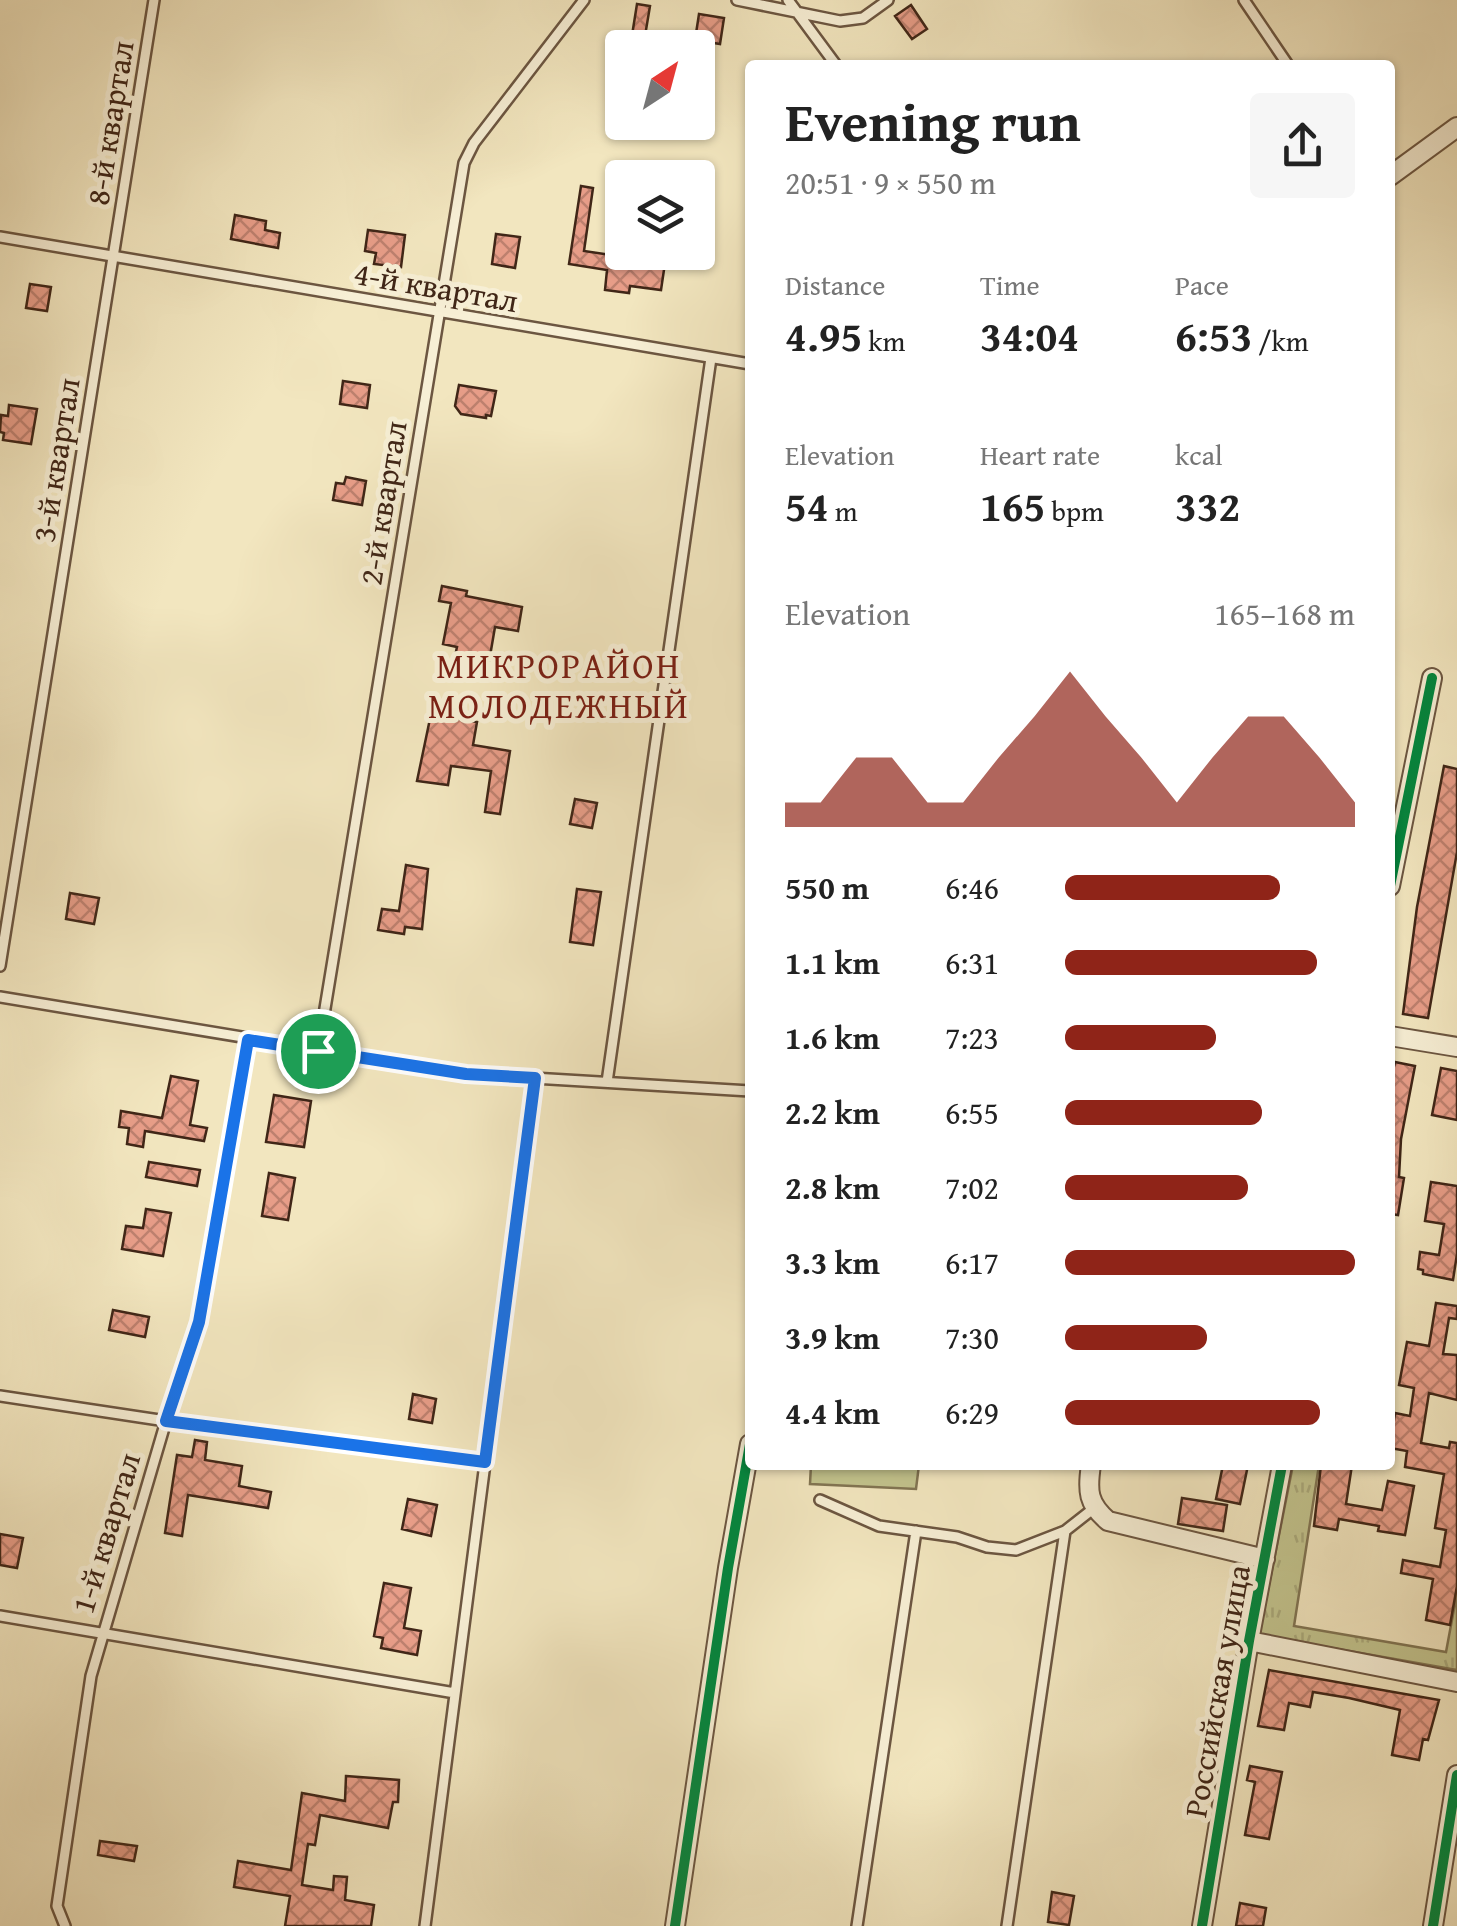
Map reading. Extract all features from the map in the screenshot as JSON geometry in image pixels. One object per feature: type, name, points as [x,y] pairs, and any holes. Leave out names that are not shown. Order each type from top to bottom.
[{"type":"street","points":[[1395,172],[1457,127]]},
{"type":"street","points":[[1395,861],[1432,678]]},
{"type":"street","points":[[1395,1037],[1457,1047]]},
{"type":"street","points":[[676,1926],[745,1470]]},
{"type":"street","points":[[1090,1470],[1087,1489],[1094,1509],[1108,1521],[1265,1559]]},
{"type":"street","name":"Российская улица","points":[[1202,1926],[1281,1470]]},
{"type":"street","points":[[1249,1641],[1457,1682]]},
{"type":"street","points":[[1433,1926],[1457,1775]]},
{"type":"lane","name":"8-й квартал","points":[[114,254],[154,0]]},
{"type":"lane","name":"2-й квартал","points":[[318,1051],[464,163],[474,142],[584,0]]},
{"type":"lane","points":[[738,0],[840,21],[863,18],[888,0]]},
{"type":"lane","points":[[788,0],[832,60]]},
{"type":"lane","points":[[1244,0],[1285,60]]},
{"type":"lane","points":[[0,237],[114,254]]},
{"type":"lane","name":"4-й квартал","points":[[114,254],[439,314],[745,363]]},
{"type":"lane","name":"3-й квартал","points":[[0,966],[114,254]]},
{"type":"lane","points":[[607,1082],[711,358]]},
{"type":"lane","points":[[0,997],[466,1074],[745,1091]]},
{"type":"lane","name":"1-й квартал","points":[[64,1926],[56,1906],[91,1676],[199,1322],[248,1040]]},
{"type":"lane","points":[[425,1926],[535,1078]]},
{"type":"lane","points":[[0,1396],[485,1462]]},
{"type":"lane","points":[[820,1500],[879,1526],[1016,1550],[1064,1531],[1094,1509]]},
{"type":"lane","points":[[858,1926],[916,1531]]},
{"type":"lane","points":[[1007,1926],[1064,1531]]},
{"type":"lane","points":[[0,1616],[455,1693]]},
{"type":"green space","points":[[811,1470],[918,1470],[916,1489],[810,1484]]},
{"type":"green space","points":[[1292,1470],[1318,1470],[1294,1626],[1446,1652],[1457,1593],[1457,1670],[1259,1635]]},
{"type":"building","points":[[637,4],[650,6],[646,30],[633,30]]},
{"type":"building","points":[[911,5],[927,29],[912,39],[895,16]]},
{"type":"building","points":[[699,14],[724,18],[720,44],[715,43],[715,30],[697,30]]},
{"type":"building","points":[[581,186],[593,188],[584,251],[605,254],[605,270],[569,264]]},
{"type":"building","points":[[235,215],[266,221],[265,230],[280,233],[278,248],[231,239]]},
{"type":"building","points":[[368,230],[405,235],[401,267],[374,264],[376,253],[365,251]]},
{"type":"building","points":[[496,234],[520,237],[515,268],[492,264]]},
{"type":"building","points":[[607,270],[664,270],[661,290],[630,286],[629,293],[605,290]]},
{"type":"building","points":[[30,284],[51,287],[47,311],[26,308]]},
{"type":"building","points":[[343,381],[370,385],[367,408],[340,404]]},
{"type":"building","points":[[459,385],[496,391],[491,416],[461,414],[455,406]]},
{"type":"building","points":[[9,405],[37,409],[31,444],[3,440],[1,415],[8,416]]},
{"type":"building","points":[[346,477],[366,481],[362,505],[333,500],[336,483],[344,484]]},
{"type":"building","points":[[442,586],[467,591],[466,596],[522,607],[518,631],[495,627],[489,662],[455,656],[457,647],[443,644],[451,603],[439,601]]},
{"type":"building","points":[[431,714],[477,722],[473,745],[510,751],[500,814],[485,812],[491,771],[451,766],[448,785],[417,781]]},
{"type":"building","points":[[1444,766],[1457,769],[1457,852],[1428,1018],[1403,1014],[1417,907]]},
{"type":"building","points":[[575,799],[597,803],[592,828],[570,824]]},
{"type":"building","points":[[406,865],[428,869],[422,929],[405,927],[404,934],[378,930],[382,909],[399,911]]},
{"type":"building","points":[[577,889],[601,892],[593,945],[570,942]]},
{"type":"building","points":[[70,893],[99,898],[94,924],[66,919]]},
{"type":"building","points":[[1395,1062],[1415,1066],[1401,1139],[1399,1177],[1404,1178],[1398,1215]]},
{"type":"building","points":[[1441,1068],[1457,1071],[1457,1120],[1432,1115]]},
{"type":"building","points":[[171,1076],[198,1081],[190,1125],[207,1128],[204,1141],[145,1131],[143,1147],[127,1144],[129,1128],[119,1127],[121,1111],[162,1118]]},
{"type":"building","points":[[274,1095],[311,1101],[304,1147],[266,1142]]},
{"type":"building","points":[[149,1162],[200,1170],[197,1186],[146,1177]]},
{"type":"building","points":[[269,1173],[295,1178],[288,1220],[262,1216]]},
{"type":"building","points":[[1431,1182],[1457,1186],[1453,1280],[1423,1274],[1418,1269],[1420,1252],[1439,1255],[1444,1224],[1425,1221]]},
{"type":"building","points":[[146,1209],[171,1213],[163,1256],[122,1249],[126,1226],[143,1228]]},
{"type":"building","points":[[1436,1303],[1457,1306],[1457,1319],[1449,1318],[1443,1354],[1457,1355],[1457,1400],[1429,1393],[1421,1443],[1449,1448],[1450,1442],[1457,1443],[1457,1586],[1450,1625],[1426,1620],[1433,1579],[1401,1573],[1403,1560],[1440,1567],[1446,1530],[1435,1528],[1444,1474],[1405,1467],[1407,1451],[1395,1449],[1395,1413],[1410,1416],[1414,1388],[1399,1385],[1407,1342],[1429,1346]]},
{"type":"building","points":[[113,1310],[149,1317],[145,1337],[109,1330]]},
{"type":"building","points":[[413,1394],[436,1399],[432,1423],[409,1419]]},
{"type":"building","points":[[195,1440],[207,1442],[205,1460],[242,1466],[239,1486],[271,1492],[268,1508],[188,1495],[182,1536],[165,1533],[177,1455],[192,1457]]},
{"type":"building","points":[[1222,1470],[1247,1470],[1240,1504],[1216,1499]]},
{"type":"building","points":[[1320,1470],[1351,1470],[1346,1504],[1382,1510],[1388,1481],[1414,1486],[1405,1535],[1339,1519],[1337,1530],[1314,1526]]},
{"type":"building","points":[[1182,1498],[1227,1505],[1223,1531],[1178,1524]]},
{"type":"building","points":[[408,1499],[437,1505],[431,1536],[402,1529]]},
{"type":"building","points":[[0,1534],[23,1538],[17,1568],[0,1565]]},
{"type":"building","points":[[384,1583],[411,1588],[404,1628],[421,1631],[417,1655],[381,1648],[383,1638],[374,1636]]},
{"type":"building","points":[[1269,1670],[1439,1700],[1419,1760],[1392,1755],[1400,1710],[1349,1698],[1313,1692],[1310,1707],[1289,1703],[1284,1730],[1258,1726]]},
{"type":"building","points":[[1250,1766],[1282,1772],[1269,1839],[1245,1835],[1255,1782],[1247,1780]]},
{"type":"building","points":[[346,1776],[399,1780],[398,1802],[393,1802],[388,1828],[320,1815],[315,1845],[308,1844],[302,1885],[333,1890],[334,1876],[347,1877],[345,1900],[374,1905],[371,1926],[285,1926],[290,1896],[234,1887],[238,1861],[291,1870],[302,1793],[345,1801]]},
{"type":"building","points":[[100,1841],[137,1846],[134,1861],[98,1855]]},
{"type":"building","points":[[1052,1892],[1074,1896],[1069,1925],[1048,1922]]},
{"type":"building","points":[[1240,1903],[1266,1908],[1263,1926],[1236,1926]]},
{"type":"cycle path","points":[[1395,861],[1432,678]]},
{"type":"cycle path","points":[[675,1926],[745,1470]]},
{"type":"cycle path","points":[[1202,1926],[1281,1470]]},
{"type":"cycle path","points":[[1433,1926],[1457,1775]]},
{"type":"district","name":"МИКРОРАЙОН МОЛОДЕЖНЫЙ","points":[[559,686]]},
{"type":"route","points":[[248,1040],[318,1051],[466,1074],[535,1078],[485,1462],[166,1421],[199,1322],[248,1040]]}]
